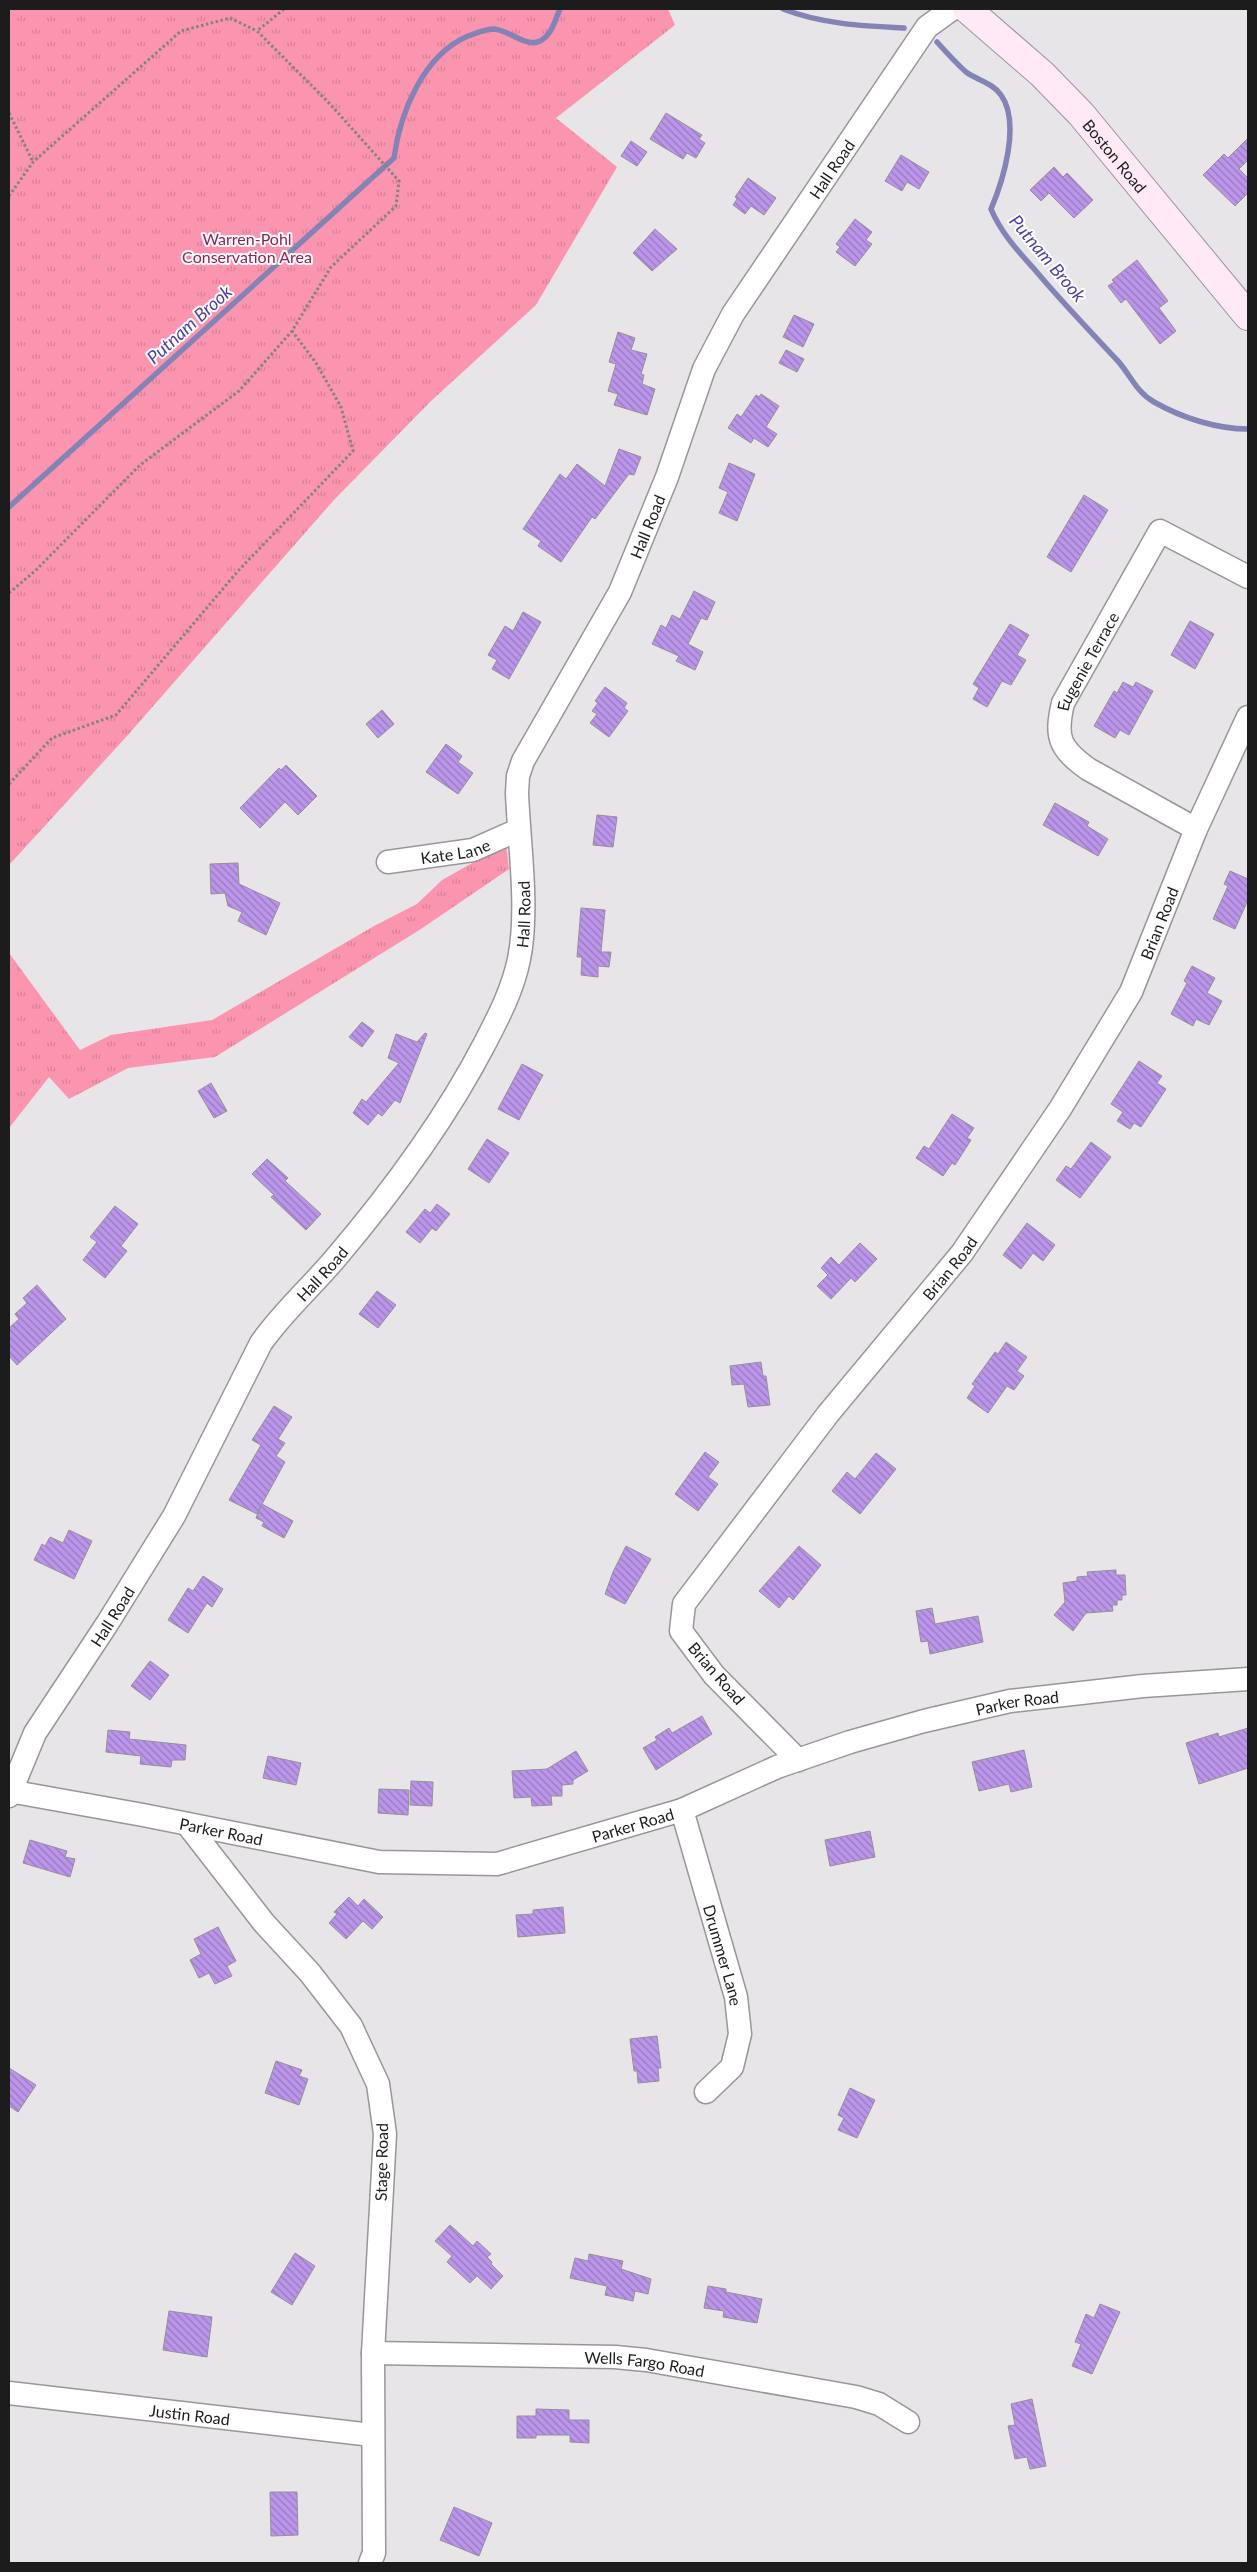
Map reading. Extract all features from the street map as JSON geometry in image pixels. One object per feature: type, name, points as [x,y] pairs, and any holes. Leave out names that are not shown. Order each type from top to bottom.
[{"type":"main road","name":"Boston Road","points":[[967,9],[1042,74],[1081,114],[1248,316]]},
{"type":"street","name":"Hall Road","points":[[9,1792],[35,1733],[107,1624],[174,1516],[261,1343],[276,1322],[334,1260],[420,1151],[472,1067],[506,1003],[519,958],[522,909],[517,792],[521,766],[620,592],[666,477],[704,369],[729,322],[781,241],[886,91],[927,27],[942,14],[952,9]]},
{"type":"street","name":"Eugenie Terrace","points":[[1196,829],[1071,757],[1061,742],[1058,724],[1063,703],[1160,531],[1248,577]]},
{"type":"street","name":"Brian Road","points":[[798,1760],[714,1674],[681,1631],[684,1604],[828,1414],[962,1253],[1060,1109],[1131,992],[1196,829],[1248,717]]},
{"type":"street","name":"Kate Lane","points":[[388,862],[473,850],[518,830]]},
{"type":"street","name":"Parker Road","points":[[9,1792],[187,1824],[379,1862],[498,1864],[682,1810],[777,1767],[850,1742],[924,1721],[1010,1701],[1143,1686],[1248,1679]]},
{"type":"street","name":"Drummer Lane","points":[[682,1810],[736,1997],[740,2034],[732,2068],[706,2092]]},
{"type":"street","name":"Stage Road","points":[[187,1824],[264,1923],[310,1973],[352,2026],[378,2084],[384,2134],[373,2353],[374,2553],[370,2563]]},
{"type":"street","name":"Wells Fargo Road","points":[[373,2353],[606,2357],[646,2360],[856,2396],[879,2404],[908,2422]]},
{"type":"street","name":"Justin Road","points":[[9,2394],[372,2436]]},
{"type":"path","points":[[257,31],[284,9]]},
{"type":"path","points":[[9,196],[33,162],[181,31],[230,18],[257,31],[399,180],[396,206],[331,267],[292,331],[239,392],[140,465],[35,571],[9,593]]},
{"type":"path","points":[[9,113],[33,162]]},
{"type":"path","points":[[9,784],[52,738],[116,715],[238,571],[353,450],[341,407],[316,363],[292,331]]},
{"type":"green space","name":"Warren-Pohl Conservation Area","points":[[9,9],[668,9],[675,25],[556,118],[617,167],[536,305],[430,402],[333,501],[127,736],[9,865]]},
{"type":"green space","points":[[506,844],[509,869],[421,929],[215,1057],[128,1068],[69,1099],[49,1077],[9,1128],[9,953],[80,1050],[111,1035],[212,1020],[374,926],[417,904],[442,880]]},
{"type":"building","points":[[666,113],[702,135],[699,139],[705,143],[696,158],[687,153],[683,159],[650,139]]},
{"type":"building","points":[[1248,138],[1248,160],[1239,169],[1248,178],[1248,193],[1235,206],[1203,175],[1224,154],[1228,158]]},
{"type":"building","points":[[631,141],[647,152],[637,166],[621,156]]},
{"type":"building","points":[[901,155],[929,172],[919,189],[907,182],[902,191],[885,181]]},
{"type":"building","points":[[1054,167],[1063,177],[1067,173],[1093,200],[1074,218],[1049,193],[1041,201],[1030,190]]},
{"type":"building","points":[[748,178],[776,198],[764,215],[751,206],[745,214],[733,205],[737,199],[735,197]]},
{"type":"building","points":[[855,219],[872,232],[866,240],[872,244],[855,266],[836,252],[840,247],[836,244]]},
{"type":"building","points":[[655,229],[677,249],[652,271],[633,253]]},
{"type":"building","points":[[1137,260],[1168,301],[1159,308],[1176,331],[1160,344],[1126,299],[1121,303],[1108,286],[1114,282],[1112,280]]},
{"type":"building","points":[[794,315],[814,324],[803,347],[783,337]]},
{"type":"building","points":[[618,332],[635,338],[631,350],[647,354],[641,374],[644,375],[642,384],[655,389],[647,415],[614,405],[618,394],[608,391],[616,364],[609,362]]},
{"type":"building","points":[[786,350],[804,359],[797,372],[779,363]]},
{"type":"building","points":[[761,394],[779,406],[766,427],[777,434],[768,447],[754,438],[751,443],[728,428],[737,414],[741,417],[756,395],[759,397]]},
{"type":"building","points":[[619,449],[641,457],[634,475],[629,474],[595,519],[592,517],[561,562],[538,546],[541,541],[523,529],[560,474],[566,479],[577,464],[605,486]]},
{"type":"building","points":[[729,463],[755,474],[737,521],[719,513],[728,492],[719,488]]},
{"type":"building","points":[[1084,495],[1108,510],[1071,572],[1047,557]]},
{"type":"building","points":[[694,591],[715,602],[707,620],[701,618],[688,644],[703,652],[695,670],[676,661],[679,656],[652,644],[661,625],[666,628],[672,615],[680,619]]},
{"type":"building","points":[[523,612],[541,622],[509,679],[492,669],[497,660],[488,655],[505,626],[513,631]]},
{"type":"building","points":[[1190,621],[1214,634],[1195,669],[1171,655]]},
{"type":"building","points":[[1010,624],[1029,635],[1017,655],[1026,660],[1011,685],[1002,681],[987,707],[973,699],[979,688],[973,684]]},
{"type":"building","points":[[1123,682],[1133,687],[1136,682],[1153,691],[1129,735],[1120,730],[1115,738],[1094,726],[1114,691],[1117,693]]},
{"type":"building","points":[[605,687],[627,703],[624,708],[628,711],[609,737],[590,723],[597,714],[592,711],[598,703],[595,701]]},
{"type":"building","points":[[382,710],[394,724],[378,738],[366,724]]},
{"type":"building","points":[[446,744],[462,756],[458,762],[473,773],[458,794],[426,772]]},
{"type":"building","points":[[286,765],[317,796],[298,815],[285,802],[260,828],[240,808],[279,768],[281,770]]},
{"type":"building","points":[[1055,803],[1089,822],[1087,826],[1108,839],[1098,856],[1043,825]]},
{"type":"building","points":[[597,815],[617,817],[613,847],[593,845]]},
{"type":"building","points":[[238,863],[239,884],[280,903],[266,935],[238,921],[242,912],[228,906],[225,893],[211,894],[210,864]]},
{"type":"building","points":[[1230,871],[1248,879],[1248,900],[1235,929],[1213,919],[1228,886],[1224,884]]},
{"type":"building","points":[[581,908],[605,910],[601,952],[611,952],[609,967],[598,966],[598,977],[581,975],[582,957],[577,957]]},
{"type":"building","points":[[1192,966],[1215,978],[1207,993],[1222,1001],[1209,1025],[1196,1019],[1193,1026],[1171,1014],[1187,983],[1184,981]]},
{"type":"building","points":[[362,1022],[374,1031],[362,1047],[349,1037]]},
{"type":"building","points":[[425,1033],[427,1034],[400,1103],[395,1100],[382,1116],[378,1113],[368,1125],[353,1113],[362,1099],[366,1102],[399,1063],[388,1058],[396,1034],[417,1042]]},
{"type":"building","points":[[1139,1061],[1162,1076],[1157,1083],[1166,1089],[1141,1127],[1134,1123],[1130,1129],[1117,1121],[1123,1112],[1111,1104]]},
{"type":"building","points":[[522,1064],[543,1075],[519,1120],[498,1109]]},
{"type":"building","points":[[211,1083],[227,1111],[214,1118],[198,1091]]},
{"type":"building","points":[[952,1114],[974,1128],[967,1138],[971,1140],[955,1165],[952,1163],[943,1176],[916,1158],[924,1146],[929,1149]]},
{"type":"building","points":[[487,1139],[509,1153],[489,1183],[468,1169]]},
{"type":"building","points":[[1091,1142],[1111,1157],[1080,1198],[1056,1180],[1066,1166],[1071,1169]]},
{"type":"building","points":[[267,1159],[288,1178],[285,1181],[321,1214],[306,1230],[271,1197],[274,1195],[252,1174]]},
{"type":"building","points":[[437,1204],[450,1214],[436,1231],[432,1228],[420,1243],[406,1232],[425,1209],[430,1213]]},
{"type":"building","points":[[115,1206],[138,1224],[121,1246],[127,1251],[105,1278],[83,1260],[97,1242],[90,1237]]},
{"type":"building","points":[[1027,1223],[1055,1245],[1043,1261],[1033,1253],[1021,1269],[1003,1255]]},
{"type":"building","points":[[860,1243],[877,1259],[855,1282],[851,1278],[831,1299],[817,1286],[828,1275],[821,1268],[831,1257],[839,1265]]},
{"type":"building","points":[[37,1285],[66,1319],[17,1365],[9,1356],[9,1328],[19,1319],[15,1314],[27,1303],[23,1298]]},
{"type":"building","points":[[377,1291],[396,1305],[378,1328],[359,1314]]},
{"type":"building","points":[[1006,1342],[1027,1357],[1017,1371],[1024,1376],[1014,1390],[1007,1386],[988,1413],[967,1398],[975,1386],[972,1384],[995,1352],[998,1354]]},
{"type":"building","points":[[761,1362],[763,1376],[766,1376],[770,1405],[748,1407],[744,1384],[732,1385],[730,1366]]},
{"type":"building","points":[[274,1406],[292,1417],[278,1439],[285,1443],[276,1456],[285,1462],[262,1504],[293,1521],[284,1538],[262,1526],[264,1522],[256,1518],[261,1506],[257,1514],[229,1500],[261,1445],[252,1440]]},
{"type":"building","points":[[705,1452],[719,1462],[708,1477],[718,1484],[698,1511],[675,1494]]},
{"type":"building","points":[[876,1453],[896,1469],[860,1514],[832,1491],[847,1472],[855,1479]]},
{"type":"building","points":[[69,1530],[92,1541],[74,1579],[34,1560],[42,1544],[45,1546],[50,1537],[63,1543]]},
{"type":"building","points":[[626,1546],[651,1559],[625,1604],[605,1594]]},
{"type":"building","points":[[799,1546],[821,1565],[793,1600],[789,1596],[779,1608],[759,1591]]},
{"type":"building","points":[[1116,1570],[1116,1575],[1125,1575],[1126,1595],[1122,1595],[1122,1600],[1117,1600],[1117,1605],[1112,1605],[1113,1611],[1086,1613],[1073,1631],[1054,1615],[1065,1602],[1063,1583],[1077,1581],[1077,1577],[1088,1576],[1087,1572]]},
{"type":"building","points":[[203,1576],[223,1589],[212,1607],[207,1603],[188,1633],[168,1620],[188,1588],[193,1591]]},
{"type":"building","points":[[932,1608],[935,1624],[978,1616],[983,1642],[930,1654],[928,1641],[921,1642],[916,1611]]},
{"type":"building","points":[[150,1661],[169,1675],[150,1700],[131,1686]]},
{"type":"building","points":[[702,1716],[712,1734],[656,1770],[643,1748],[657,1740],[655,1737],[669,1728],[672,1733]]},
{"type":"building","points":[[1248,1728],[1248,1768],[1199,1784],[1186,1743],[1218,1733],[1219,1737]]},
{"type":"building","points":[[108,1730],[130,1732],[129,1739],[186,1745],[185,1760],[172,1760],[171,1767],[140,1764],[141,1756],[106,1752]]},
{"type":"building","points":[[1024,1750],[1032,1787],[1011,1792],[1009,1784],[979,1791],[972,1762]]},
{"type":"building","points":[[576,1751],[588,1771],[573,1780],[573,1784],[562,1785],[562,1796],[551,1796],[552,1805],[532,1806],[531,1797],[514,1798],[512,1771],[547,1769]]},
{"type":"building","points":[[268,1756],[301,1763],[296,1785],[263,1778]]},
{"type":"building","points":[[411,1781],[433,1782],[432,1806],[410,1805]]},
{"type":"building","points":[[379,1789],[409,1790],[408,1815],[378,1813]]},
{"type":"building","points":[[870,1831],[875,1857],[830,1866],[825,1840]]},
{"type":"building","points":[[30,1840],[67,1851],[65,1857],[75,1859],[70,1877],[23,1863]]},
{"type":"building","points":[[349,1897],[358,1906],[364,1899],[383,1917],[372,1929],[363,1921],[346,1939],[329,1923],[337,1914],[334,1912]]},
{"type":"building","points":[[563,1907],[565,1933],[518,1937],[516,1915],[533,1914],[533,1910]]},
{"type":"building","points":[[218,1927],[236,1961],[227,1966],[232,1976],[215,1984],[209,1973],[199,1978],[190,1960],[201,1954],[194,1939]]},
{"type":"building","points":[[657,2036],[661,2068],[658,2068],[659,2081],[638,2083],[637,2071],[634,2071],[630,2039]]},
{"type":"building","points":[[276,2061],[302,2070],[299,2076],[308,2079],[299,2105],[265,2093]]},
{"type":"building","points":[[9,2068],[36,2085],[18,2112],[9,2106]]},
{"type":"building","points":[[850,2088],[875,2100],[857,2138],[838,2130],[844,2118],[838,2115]]},
{"type":"building","points":[[450,2225],[473,2246],[477,2241],[491,2254],[487,2257],[503,2276],[491,2289],[477,2276],[470,2283],[447,2262],[452,2256],[435,2241]]},
{"type":"building","points":[[295,2253],[315,2266],[292,2305],[271,2292]]},
{"type":"building","points":[[589,2254],[623,2261],[621,2269],[651,2279],[648,2294],[635,2291],[633,2301],[605,2295],[607,2286],[570,2278],[575,2258],[588,2261]]},
{"type":"building","points":[[708,2286],[726,2289],[726,2292],[762,2299],[757,2323],[723,2317],[724,2311],[704,2308]]},
{"type":"building","points":[[1100,2304],[1120,2312],[1092,2374],[1072,2366],[1081,2344],[1075,2342],[1086,2314],[1094,2318]]},
{"type":"building","points":[[169,2311],[212,2317],[207,2357],[163,2350]]},
{"type":"building","points":[[1032,2399],[1046,2466],[1030,2469],[1027,2457],[1015,2459],[1008,2426],[1015,2425],[1011,2404]]},
{"type":"building","points":[[536,2409],[569,2410],[569,2420],[589,2420],[589,2443],[570,2442],[570,2435],[536,2435],[536,2438],[517,2438],[517,2416],[536,2416]]},
{"type":"building","points":[[270,2492],[297,2492],[298,2535],[271,2536]]},
{"type":"building","points":[[454,2507],[492,2523],[479,2556],[440,2540]]},
{"type":"waterway","name":"Putnam Brook","points":[[9,507],[394,158],[408,105],[416,87],[438,57],[452,45],[468,36],[487,30],[500,30],[523,41],[535,43],[544,38],[550,31],[560,9]]},
{"type":"waterway","name":"Putnam Brook","points":[[783,9],[827,21],[904,28]]},
{"type":"waterway","name":"Putnam Brook","points":[[937,42],[966,72],[998,91],[1007,107],[1010,121],[1008,152],[1005,168],[991,209],[1010,241],[1122,365],[1138,388],[1148,398],[1176,413],[1212,425],[1248,429]]}]
